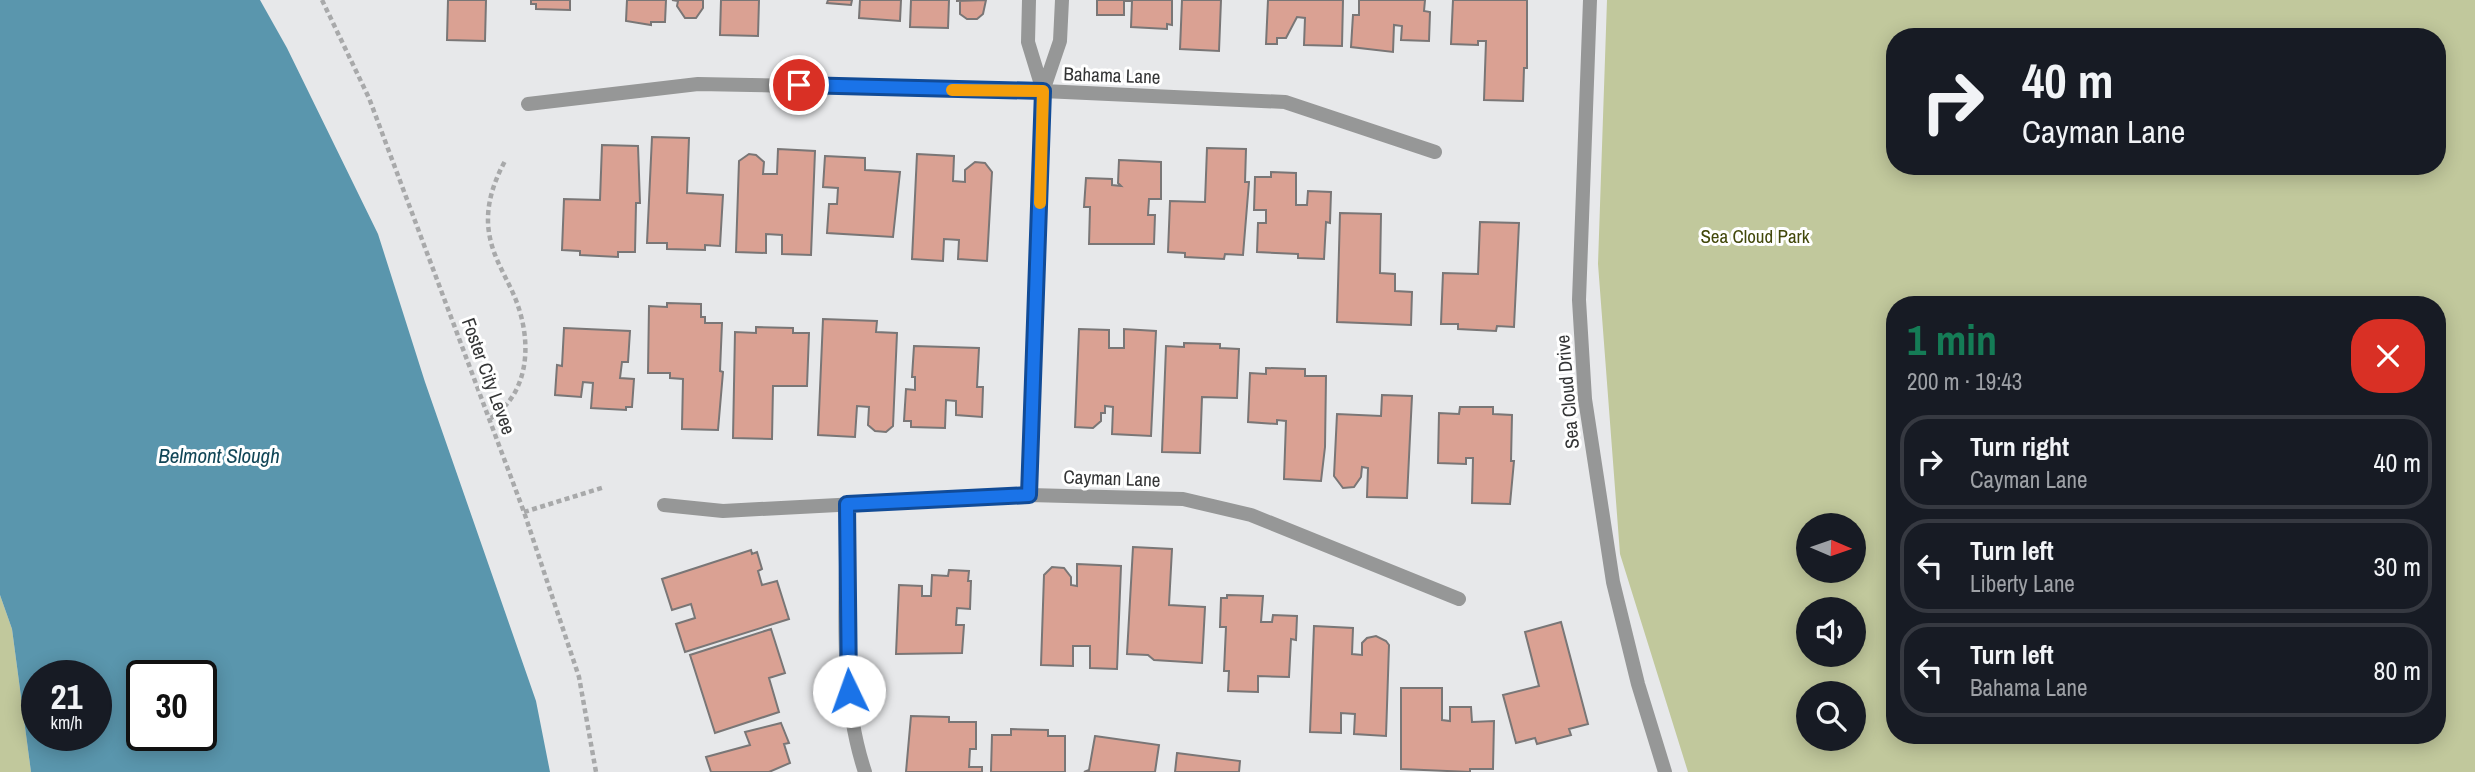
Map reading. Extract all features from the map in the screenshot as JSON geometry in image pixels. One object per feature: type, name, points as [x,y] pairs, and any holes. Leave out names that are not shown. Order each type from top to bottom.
[{"type":"street","points":[[1029,0],[1028,42],[1043,91]]},
{"type":"street","points":[[1029,495],[1043,91],[1060,41],[1062,0]]},
{"type":"street","name":"Sea Cloud Drive","points":[[1590,0],[1578,300],[1585,399],[1613,582],[1638,684],[1665,772]]},
{"type":"street","name":"Bahama Lane","points":[[528,104],[698,84],[1043,91],[1285,102],[1435,152]]},
{"type":"street","name":"Cayman Lane","points":[[663,505],[723,511],[1029,495],[1183,499],[1251,515],[1459,599]]},
{"type":"street","points":[[847,504],[849,691],[857,746],[866,772]]},
{"type":"path","name":"Foster City Levee","points":[[322,0],[369,98],[491,418],[579,677],[596,772]]},
{"type":"path","points":[[491,418],[506,408],[521,384],[526,353],[525,330],[517,302],[489,237],[488,211],[494,181],[505,161]]},
{"type":"path","points":[[524,512],[605,487]]},
{"type":"green space","name":"Sea Cloud Park","points":[[1607,0],[2475,0],[2475,772],[1688,772],[1620,554],[1598,264]]},
{"type":"green space","points":[[0,595],[12,629],[21,697],[21,751],[28,751],[31,772],[0,772]]},
{"type":"water","name":"Belmont Slough","points":[[0,0],[260,0],[287,48],[378,234],[425,382],[536,701],[550,772],[31,772],[28,751],[112,751],[112,660],[21,660],[21,697],[12,629],[0,595]]},
{"type":"building","points":[[448,0],[486,0],[485,41],[447,40]]},
{"type":"building","points":[[531,0],[570,0],[570,10],[536,9],[536,4],[531,4]]},
{"type":"building","points":[[627,0],[666,0],[665,22],[651,22],[651,25],[626,21]]},
{"type":"building","points":[[672,0],[703,0],[703,8],[696,18],[685,18],[677,6],[678,1]]},
{"type":"building","points":[[721,0],[759,0],[758,36],[720,35]]},
{"type":"building","points":[[828,0],[852,0],[851,5],[827,3]]},
{"type":"building","points":[[860,0],[901,0],[900,21],[859,18]]},
{"type":"building","points":[[911,0],[949,0],[948,28],[910,27]]},
{"type":"building","points":[[986,0],[983,14],[977,19],[967,19],[960,14],[960,1],[956,1]]},
{"type":"building","points":[[1097,0],[1172,0],[1172,25],[1167,24],[1167,29],[1131,27],[1132,1],[1124,1],[1124,15],[1097,15]]},
{"type":"building","points":[[1182,0],[1221,0],[1219,51],[1180,49]]},
{"type":"building","points":[[1268,0],[1343,0],[1342,46],[1304,45],[1305,18],[1297,17],[1286,38],[1277,38],[1277,44],[1266,44]]},
{"type":"building","points":[[1359,0],[1425,0],[1424,11],[1430,12],[1429,41],[1401,40],[1402,26],[1394,25],[1393,52],[1351,47],[1353,15],[1359,15]]},
{"type":"building","points":[[1453,0],[1527,0],[1527,68],[1524,68],[1523,101],[1484,100],[1486,41],[1478,41],[1478,45],[1451,44]]},
{"type":"building","points":[[652,137],[689,138],[687,193],[723,195],[720,246],[705,245],[705,250],[667,249],[667,243],[647,243]]},
{"type":"building","points":[[602,145],[638,146],[640,203],[636,203],[635,252],[618,252],[618,257],[580,255],[580,251],[562,250],[564,199],[600,200]]},
{"type":"building","points":[[1207,148],[1246,149],[1245,182],[1249,182],[1243,255],[1225,254],[1224,259],[1185,257],[1185,253],[1168,252],[1170,201],[1205,202]]},
{"type":"building","points":[[778,149],[815,151],[811,255],[782,254],[782,235],[766,234],[766,253],[736,252],[739,161],[749,154],[756,155],[764,162],[763,174],[777,174]]},
{"type":"building","points":[[917,154],[954,156],[953,181],[965,182],[965,170],[975,162],[985,163],[992,172],[987,261],[958,259],[959,240],[944,239],[943,261],[912,259]]},
{"type":"building","points":[[825,156],[865,158],[865,170],[900,172],[893,237],[827,233],[829,204],[837,204],[838,188],[823,187]]},
{"type":"building","points":[[1119,160],[1161,162],[1161,199],[1149,199],[1148,215],[1155,215],[1154,244],[1089,244],[1090,207],[1084,207],[1086,178],[1112,179],[1112,185],[1121,186],[1118,183]]},
{"type":"building","points":[[1271,172],[1296,173],[1296,205],[1307,205],[1308,191],[1331,192],[1330,223],[1326,222],[1324,259],[1298,258],[1298,254],[1257,252],[1258,223],[1266,223],[1266,210],[1254,210],[1255,177],[1271,177]]},
{"type":"building","points":[[1340,213],[1381,214],[1380,273],[1395,274],[1395,291],[1412,292],[1411,325],[1337,322]]},
{"type":"building","points":[[1480,222],[1519,223],[1514,327],[1497,326],[1496,331],[1458,329],[1458,324],[1441,324],[1443,273],[1478,274]]},
{"type":"building","points":[[667,303],[701,304],[701,317],[705,317],[705,323],[722,323],[720,371],[723,372],[718,430],[682,429],[683,379],[670,378],[670,373],[648,373],[649,306],[667,307]]},
{"type":"building","points":[[823,319],[877,321],[876,332],[897,333],[893,426],[886,432],[875,431],[868,425],[869,407],[857,406],[855,437],[818,435]]},
{"type":"building","points":[[756,327],[793,328],[793,333],[809,333],[807,386],[773,386],[772,439],[733,438],[735,332],[756,333]]},
{"type":"building","points":[[564,328],[630,331],[628,362],[622,362],[620,378],[634,379],[632,407],[626,407],[626,410],[591,408],[593,383],[583,382],[581,397],[555,395],[557,365],[562,366]]},
{"type":"building","points":[[1079,329],[1109,330],[1109,348],[1124,348],[1124,329],[1156,331],[1151,436],[1112,434],[1113,407],[1105,406],[1101,421],[1093,428],[1075,427]]},
{"type":"building","points":[[1184,343],[1220,344],[1220,348],[1239,349],[1237,398],[1202,397],[1200,453],[1162,452],[1166,346],[1184,347]]},
{"type":"building","points":[[914,346],[979,348],[977,387],[983,387],[982,417],[956,415],[956,401],[946,400],[945,428],[911,427],[911,421],[904,421],[906,389],[915,390],[915,377],[912,377]]},
{"type":"building","points":[[1266,368],[1305,369],[1305,376],[1326,376],[1325,447],[1321,481],[1284,479],[1286,421],[1277,420],[1277,424],[1248,422],[1250,373],[1266,374]]},
{"type":"building","points":[[1382,395],[1412,396],[1407,498],[1367,497],[1368,468],[1362,467],[1361,477],[1354,487],[1343,488],[1334,476],[1337,414],[1381,416]]},
{"type":"building","points":[[1460,407],[1493,407],[1493,414],[1512,415],[1511,461],[1514,461],[1510,504],[1472,503],[1473,458],[1466,458],[1466,464],[1438,463],[1439,413],[1459,414]]},
{"type":"building","points":[[1133,547],[1172,549],[1169,605],[1205,607],[1202,663],[1154,660],[1148,655],[1127,654]]},
{"type":"building","points":[[751,550],[752,554],[757,552],[762,569],[758,571],[762,585],[777,581],[789,619],[685,652],[676,624],[695,618],[691,604],[672,610],[662,579]]},
{"type":"building","points":[[1077,564],[1121,566],[1117,669],[1090,668],[1090,646],[1073,646],[1073,666],[1041,665],[1044,575],[1052,567],[1064,568],[1071,577],[1071,585],[1077,586]]},
{"type":"building","points":[[949,570],[969,571],[968,581],[971,581],[970,609],[957,608],[956,625],[964,625],[962,653],[896,654],[899,585],[922,586],[922,596],[931,596],[932,575],[948,576]]},
{"type":"building","points":[[1227,595],[1263,596],[1261,622],[1272,622],[1273,615],[1297,616],[1296,640],[1291,639],[1289,677],[1258,676],[1258,692],[1228,691],[1229,671],[1224,671],[1226,627],[1220,627],[1221,598],[1227,598]]},
{"type":"building","points":[[1561,622],[1588,724],[1569,729],[1571,735],[1537,744],[1535,738],[1516,743],[1503,695],[1539,686],[1525,632]]},
{"type":"building","points":[[1314,626],[1353,628],[1352,654],[1362,655],[1362,643],[1367,638],[1376,636],[1389,645],[1386,736],[1354,734],[1355,714],[1341,713],[1341,733],[1310,732]]},
{"type":"building","points":[[771,629],[785,673],[769,678],[779,712],[715,733],[690,655]]},
{"type":"building","points":[[1401,688],[1442,688],[1442,720],[1450,721],[1450,707],[1471,707],[1472,722],[1494,721],[1493,769],[1470,769],[1470,772],[1401,769]]},
{"type":"building","points":[[911,716],[949,717],[949,722],[976,722],[976,749],[970,749],[969,767],[982,767],[982,772],[906,772]]},
{"type":"building","points":[[781,723],[789,743],[784,744],[790,763],[769,772],[711,772],[706,757],[750,745],[745,732]]},
{"type":"building","points":[[1011,729],[1048,730],[1048,736],[1065,736],[1065,772],[991,772],[992,735],[1011,735]]},
{"type":"building","points":[[1095,736],[1159,745],[1155,772],[1084,772],[1089,770]]},
{"type":"building","points":[[1177,753],[1240,761],[1239,772],[1175,772]]},
{"type":"slow traffic","points":[[952,90],[1043,91],[1040,203]]},
{"type":"route","points":[[799,85],[998,92],[1043,91],[1029,495],[847,504],[849,691]]}]
